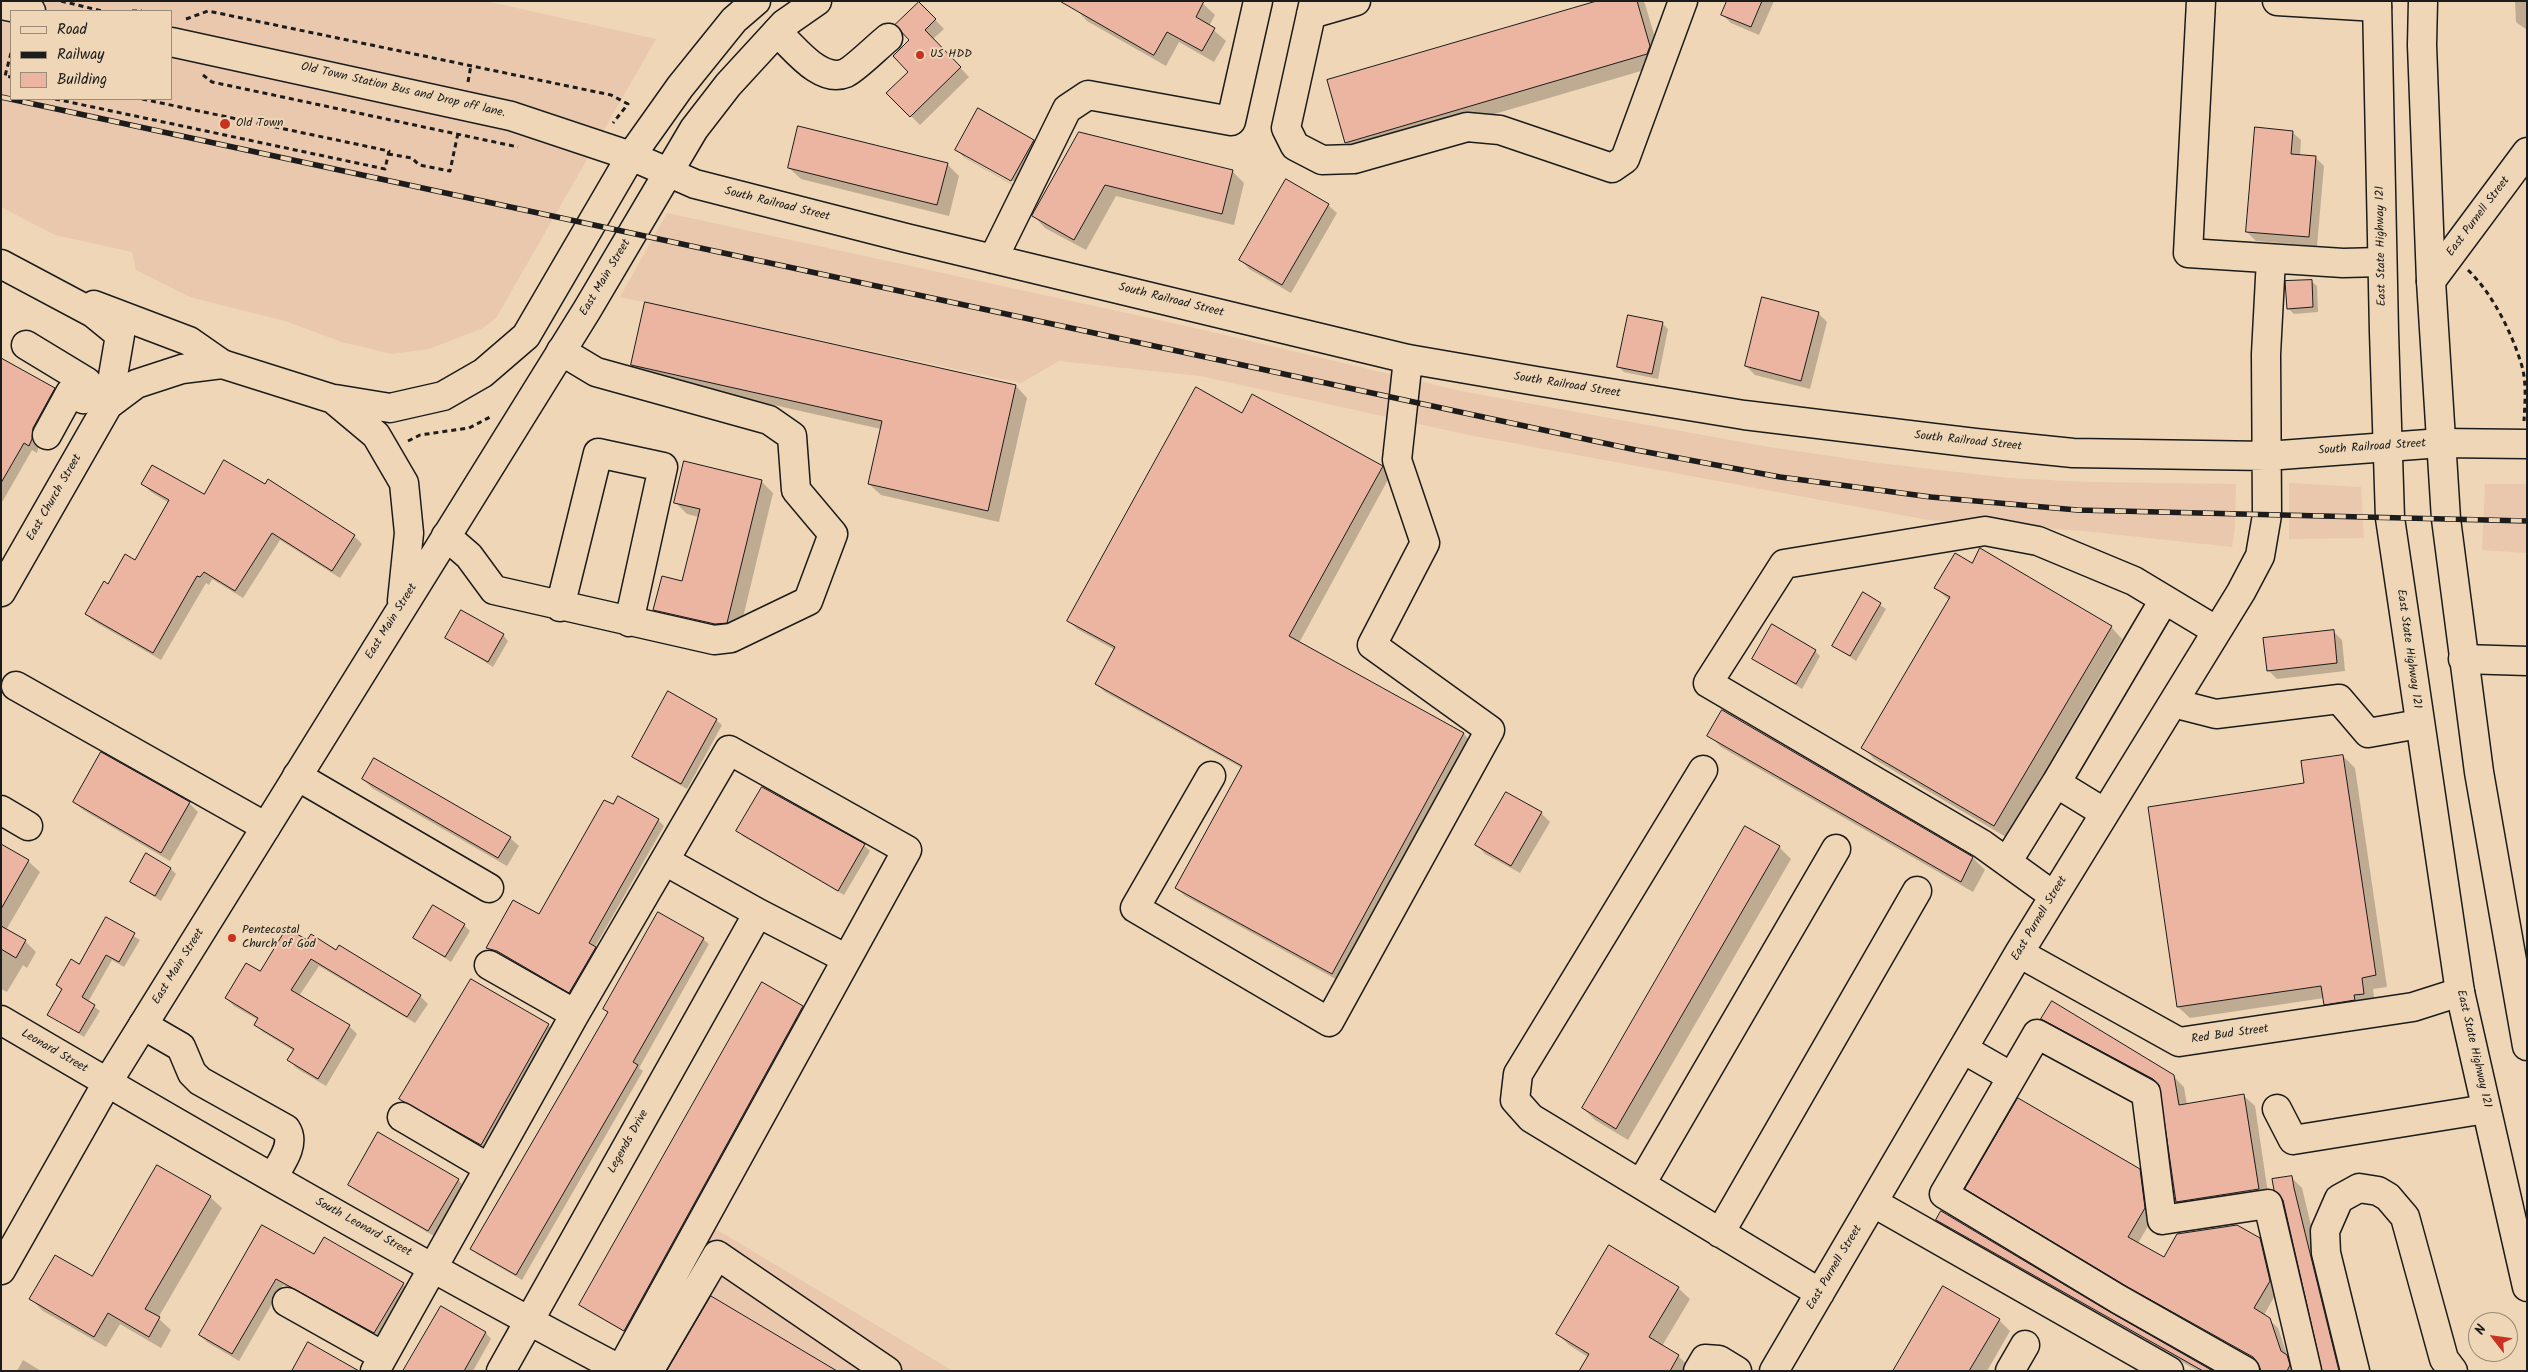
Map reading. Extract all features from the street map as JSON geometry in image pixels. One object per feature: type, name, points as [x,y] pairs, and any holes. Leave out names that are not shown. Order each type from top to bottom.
[{"type":"street","points":[[66,298],[102,307],[189,341],[222,364],[333,399],[390,408],[444,396],[483,373],[526,336],[631,156],[680,87],[734,20],[756,1]]},
{"type":"street","name":"East Main Street","points":[[1,1270],[107,1083],[561,351],[694,129],[728,84],[784,24],[817,1]]},
{"type":"street","points":[[993,259],[1067,109],[1088,95],[1231,121],[1258,1]]},
{"type":"street","points":[[1356,1],[1312,8],[1286,128],[1295,146],[1322,160],[1354,158],[1467,127],[1500,130],[1612,168],[1624,160],[1683,1]]},
{"type":"street","points":[[2201,1],[2188,253],[2343,263],[2382,262]]},
{"type":"street","points":[[2277,1],[2377,4]]},
{"type":"street","points":[[2423,1],[2422,45],[2430,281],[2446,519],[2479,772],[2527,1046]]},
{"type":"street","name":"East State Highway 121","points":[[2377,4],[2382,262],[2390,518],[2460,992],[2527,1288]]},
{"type":"street","points":[[1,5],[26,10]]},
{"type":"street","name":"Old Town Station Bus and Drop off lane.","points":[[177,31],[536,123],[631,156]]},
{"type":"street","points":[[777,32],[814,66],[827,75],[846,73],[888,38]]},
{"type":"street","name":"East Purnell Street","points":[[2430,281],[2527,152]]},
{"type":"street","name":"South Railroad Street","points":[[631,156],[695,184],[993,259],[1408,358],[1744,415],[2073,453],[2267,456],[2441,443],[2525,444]]},
{"type":"street","name":"East Purnell Street","points":[[1774,1371],[1874,1204],[2019,953],[2217,631],[2260,556],[2267,515],[2266,354],[2270,259]]},
{"type":"street","points":[[1,264],[93,313],[120,335],[99,399]]},
{"type":"street","points":[[26,345],[87,382],[99,399]]},
{"type":"street","points":[[446,536],[469,556],[494,590],[560,607],[714,640],[731,638],[808,601],[833,534],[796,490],[792,436],[769,420],[596,372],[561,351]]},
{"type":"street","points":[[1211,776],[1135,908],[1329,1022],[1490,730],[1372,644],[1425,543],[1397,460],[1408,358]]},
{"type":"street","points":[[47,435],[70,393],[83,399],[99,399],[136,384],[182,369],[222,364]]},
{"type":"street","name":"East Church Street","points":[[1,592],[99,399]]},
{"type":"street","points":[[333,399],[376,435],[404,483],[409,533],[401,608]]},
{"type":"street","points":[[560,607],[598,453],[662,467],[630,622]]},
{"type":"street","points":[[2054,896],[1982,844],[1708,683],[1784,564],[1985,531],[2038,541],[2134,581],[2217,631]]},
{"type":"street","points":[[2007,862],[2164,600]]},
{"type":"street","points":[[2463,659],[2527,661]]},
{"type":"street","points":[[16,686],[266,827]]},
{"type":"street","points":[[2173,703],[2216,714],[2339,699],[2368,733],[2419,724]]},
{"type":"street","points":[[287,1302],[379,1364],[575,1014],[730,750],[907,850],[620,1370]]},
{"type":"street","points":[[1703,770],[1518,1074],[1515,1100],[1531,1118],[1820,1293]]},
{"type":"street","points":[[297,776],[489,888]]},
{"type":"street","points":[[2056,782],[2105,813]]},
{"type":"street","points":[[1,810],[28,826]]},
{"type":"street","points":[[1641,1184],[1836,849]]},
{"type":"street","points":[[665,861],[758,913],[847,959]]},
{"type":"street","points":[[1720,1232],[1918,891]]},
{"type":"street","name":"Legends Drive","points":[[501,1371],[758,913]]},
{"type":"street","name":"Red Bud Street","points":[[2019,953],[2179,1042],[2413,1007],[2460,992]]},
{"type":"street","points":[[489,965],[575,1014]]},
{"type":"street","name":"Leonard Street","points":[[1,1020],[107,1083]]},
{"type":"street","points":[[143,1025],[181,1047],[192,1073],[200,1081],[286,1129],[290,1135],[289,1146],[274,1177]]},
{"type":"street","points":[[2245,1371],[2118,1299],[1944,1194],[2037,1034],[2146,1094],[2162,1220],[2268,1204],[2307,1371]]},
{"type":"street","points":[[1963,1049],[2012,1077]]},
{"type":"street","name":"South Leonard Street","points":[[107,1083],[529,1321],[620,1370]]},
{"type":"street","points":[[2277,1109],[2293,1140],[2486,1109]]},
{"type":"street","points":[[402,1118],[489,1168]]},
{"type":"street","points":[[2355,1371],[2326,1253],[2325,1231],[2339,1199],[2359,1188],[2378,1191],[2388,1197],[2405,1217],[2444,1359],[2453,1371]]},
{"type":"street","points":[[1874,1204],[2169,1371]]},
{"type":"street","points":[[649,1371],[717,1255],[887,1371]]},
{"type":"street","points":[[2010,1371],[2025,1345]]},
{"type":"street","points":[[1698,1371],[1705,1359],[1719,1360],[1737,1371]]},
{"type":"path","points":[[62,1],[98,10]]},
{"type":"path","points":[[177,31],[208,11],[612,95],[628,104],[615,122],[610,124]]},
{"type":"path","points":[[10,57],[5,76],[10,77]]},
{"type":"path","points":[[388,154],[412,158],[419,165],[450,171],[471,65]]},
{"type":"path","points":[[199,72],[212,82],[525,148]]},
{"type":"path","points":[[60,100],[385,169],[389,151],[147,100]]},
{"type":"path","points":[[2451,254],[2478,279],[2495,306],[2522,364],[2525,394],[2525,444]]},
{"type":"shaded area","points":[[1,1],[485,1],[656,39],[496,318],[483,328],[429,349],[392,354],[342,342],[285,321],[190,297],[136,270],[132,252],[55,235],[1,207]]},
{"type":"shaded area","points":[[667,213],[1195,328],[1461,391],[1769,447],[1878,463],[2008,478],[2088,482],[2236,484],[2235,528],[2232,547],[2084,531],[1929,520],[1469,435],[1200,376],[1059,361],[1021,383],[620,297]]},
{"type":"shaded area","points":[[2289,483],[2361,487],[2364,538],[2289,539]]},
{"type":"shaded area","points":[[2485,484],[2527,484],[2527,553],[2482,550]]},
{"type":"shaded area","points":[[714,1228],[953,1371],[635,1371]]},
{"type":"building","points":[[1060,1],[1204,1],[1196,17],[1215,28],[1202,51],[1167,32],[1154,55]]},
{"type":"building","points":[[1597,1],[1637,1],[1650,46],[1647,54],[1345,143],[1327,80]]},
{"type":"building","points":[[1727,1],[1762,1],[1751,27],[1721,15]]},
{"type":"building","points":[[919,2],[936,19],[925,30],[961,67],[910,117],[886,93],[908,72],[893,56],[909,40],[895,25]]},
{"type":"building","points":[[978,108],[1034,140],[1011,181],[955,150]]},
{"type":"building","points":[[798,126],[948,163],[937,205],[788,168]]},
{"type":"building","points":[[2255,127],[2293,131],[2291,154],[2316,156],[2309,237],[2246,232]]},
{"type":"building","points":[[1079,132],[1233,170],[1222,214],[1105,185],[1074,240],[1032,216]]},
{"type":"building","points":[[1286,179],[1329,204],[1282,285],[1239,260]]},
{"type":"building","points":[[2312,280],[2313,307],[2287,309],[2285,281]]},
{"type":"building","points":[[1762,297],[1819,312],[1801,381],[1745,366]]},
{"type":"building","points":[[645,302],[1016,385],[988,511],[868,484],[882,421],[631,365]]},
{"type":"building","points":[[1628,315],[1663,322],[1652,374],[1617,367]]},
{"type":"building","points":[[1,358],[55,388],[33,428],[29,446],[24,443],[1,483]]},
{"type":"building","points":[[1196,387],[1242,413],[1252,394],[1383,466],[1289,636],[1464,733],[1332,974],[1175,888],[1242,766],[1095,684],[1115,647],[1067,621]]},
{"type":"building","points":[[224,460],[265,484],[268,479],[355,535],[332,571],[272,533],[235,591],[204,572],[200,577],[197,576],[153,653],[85,614],[104,581],[108,584],[125,554],[135,560],[169,500],[141,484],[152,465],[204,494]]},
{"type":"building","points":[[684,461],[762,480],[727,623],[715,624],[653,610],[662,576],[682,581],[700,509],[674,503]]},
{"type":"building","points":[[1980,548],[2112,626],[1994,826],[1861,748],[1950,597],[1934,588],[1955,553],[1972,563]]},
{"type":"building","points":[[1863,592],[1881,603],[1850,656],[1832,646]]},
{"type":"building","points":[[461,610],[504,634],[488,662],[445,638]]},
{"type":"building","points":[[1772,624],[1816,650],[1796,684],[1752,659]]},
{"type":"building","points":[[2334,630],[2337,663],[2267,671],[2263,638]]},
{"type":"building","points":[[668,691],[717,719],[681,784],[632,757]]},
{"type":"building","points":[[1722,710],[1973,857],[1961,882],[1707,736]]},
{"type":"building","points":[[101,752],[190,802],[161,853],[73,802]]},
{"type":"building","points":[[2343,755],[2376,975],[2362,978],[2364,994],[2354,995],[2355,1000],[2324,1005],[2321,986],[2177,1007],[2148,807],[2304,783],[2301,761]]},
{"type":"building","points":[[374,758],[511,837],[498,858],[362,779]]},
{"type":"building","points":[[762,787],[865,844],[838,891],[736,831]]},
{"type":"building","points":[[1506,792],[1542,812],[1511,866],[1475,845]]},
{"type":"building","points":[[618,796],[659,819],[589,943],[596,947],[569,993],[497,951],[486,948],[513,900],[539,914],[604,800],[613,804]]},
{"type":"building","points":[[1745,826],[1780,846],[1616,1129],[1582,1108]]},
{"type":"building","points":[[1,844],[29,860],[1,909]]},
{"type":"building","points":[[146,853],[171,868],[155,896],[130,882]]},
{"type":"building","points":[[433,905],[465,924],[445,957],[413,938]]},
{"type":"building","points":[[658,912],[704,938],[633,1062],[638,1065],[516,1275],[470,1249],[608,1012],[603,1009]]},
{"type":"building","points":[[106,917],[135,933],[119,962],[106,955],[82,997],[95,1005],[79,1033],[47,1015],[62,989],[56,985],[71,959],[79,964]]},
{"type":"building","points":[[1,926],[26,940],[16,958],[1,949]]},
{"type":"building","points":[[287,928],[307,940],[311,934],[336,950],[339,945],[421,995],[407,1017],[311,959],[291,990],[350,1025],[318,1079],[287,1060],[294,1049],[254,1025],[258,1018],[225,998],[246,963],[260,971]]},
{"type":"building","points":[[471,979],[549,1024],[481,1145],[399,1099]]},
{"type":"building","points":[[762,982],[803,1006],[624,1331],[579,1305]]},
{"type":"building","points":[[2052,1001],[2174,1075],[2179,1105],[2244,1094],[2259,1189],[2176,1202],[2159,1085],[2153,1079],[2041,1019]]},
{"type":"building","points":[[2018,1098],[2140,1169],[2145,1208],[2128,1237],[2164,1257],[2177,1234],[2237,1225],[2260,1238],[2270,1281],[2254,1308],[2270,1318],[2281,1351],[2287,1355],[2290,1365],[2287,1371],[2261,1371],[2253,1357],[2126,1286],[1965,1189]]},
{"type":"building","points":[[378,1132],[459,1179],[428,1231],[348,1185]]},
{"type":"building","points":[[157,1165],[211,1196],[145,1309],[160,1317],[149,1337],[108,1313],[94,1337],[29,1299],[55,1255],[92,1276]]},
{"type":"building","points":[[2292,1176],[2339,1371],[2322,1371],[2283,1200],[2274,1190],[2272,1179]]},
{"type":"building","points":[[1941,1211],[2213,1371],[2203,1371],[1936,1220]]},
{"type":"building","points":[[262,1225],[314,1254],[324,1237],[404,1283],[374,1333],[276,1279],[232,1354],[199,1335]]},
{"type":"building","points":[[1609,1245],[1679,1287],[1649,1337],[1679,1355],[1670,1371],[1579,1371],[1589,1354],[1556,1334]]},
{"type":"building","points":[[1943,1286],[2000,1319],[1969,1371],[1893,1371]]},
{"type":"building","points":[[711,1296],[837,1371],[667,1371]]},
{"type":"building","points":[[441,1306],[486,1332],[464,1371],[403,1371]]},
{"type":"building","points":[[308,1342],[359,1371],[292,1371]]},
{"type":"railway","points":[[1,97],[10,99]]},
{"type":"railway","points":[[15,100],[1636,450],[1780,477],[1931,497],[2077,510],[2527,521]]},
{"type":"place","name":"US HDD","points":[[920,55]]},
{"type":"place","name":"Old Town","points":[[225,124]]},
{"type":"place","name":"Pentecostal Church of God","points":[[232,938]]}]
